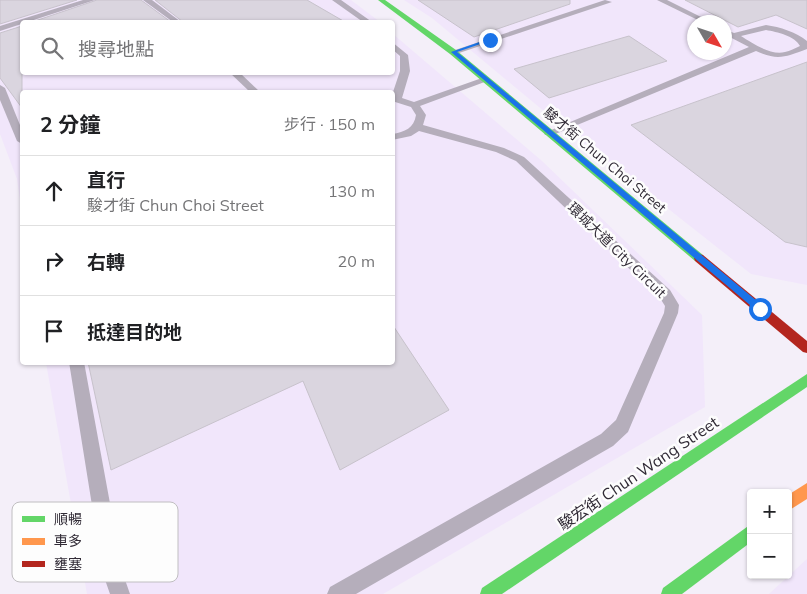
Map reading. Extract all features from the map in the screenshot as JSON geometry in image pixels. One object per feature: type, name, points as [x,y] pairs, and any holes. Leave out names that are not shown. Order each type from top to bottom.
[{"type":"street","name":"駿才街 Chun Choi Street","points":[[381,0],[453,52],[807,348]]},
{"type":"street","name":"駿宏街 Chun Wang Street","points":[[488,594],[807,380]]},
{"type":"street","points":[[792,501],[807,490]]},
{"type":"street","points":[[669,594],[748,534]]},
{"type":"lane","points":[[28,20],[91,0]]},
{"type":"lane","points":[[148,0],[174,20]]},
{"type":"lane","points":[[336,0],[365,20]]},
{"type":"lane","points":[[661,0],[692,15]]},
{"type":"lane","points":[[453,52],[608,2]]},
{"type":"lane","points":[[0,29],[20,23]]},
{"type":"lane","points":[[767,26],[799,38],[804,43],[804,47],[785,55],[770,53],[734,36],[767,26]]},
{"type":"lane","points":[[395,47],[404,55],[405,71],[395,99],[414,105],[486,80]]},
{"type":"lane","points":[[549,133],[757,47]]},
{"type":"lane","points":[[236,75],[253,90]]},
{"type":"lane","points":[[0,88],[20,136]]},
{"type":"lane","points":[[395,136],[406,134],[417,127],[421,121],[421,115],[414,105]]},
{"type":"lane","name":"環城大道 City Circuit","points":[[337,594],[607,440],[622,426],[671,313],[672,305],[665,294],[520,160],[500,150],[417,127]]},
{"type":"lane","points":[[77,365],[100,502]]},
{"type":"lane","points":[[116,582],[120,594]]},
{"type":"shaded area","points":[[0,0],[351,0],[377,20],[20,20],[20,75],[395,75],[395,36],[542,161],[702,315],[705,407],[383,594],[87,594],[85,582],[178,582],[178,502],[71,502],[46,365],[395,365],[395,90],[20,90],[20,200],[17,179],[0,134]]},
{"type":"shaded area","points":[[404,0],[807,0],[807,285],[751,274],[539,107],[432,18]]},
{"type":"shaded area","points":[[807,559],[807,594],[769,594],[785,579],[792,579],[792,573]]},
{"type":"building","points":[[0,0],[77,0],[0,24]]},
{"type":"building","points":[[97,0],[141,0],[168,20],[38,20]]},
{"type":"building","points":[[155,0],[307,0],[342,20],[180,20]]},
{"type":"building","points":[[418,0],[570,0],[570,4],[474,37]]},
{"type":"building","points":[[685,0],[807,0],[807,29],[776,15],[738,27],[732,24],[732,15],[714,15]]},
{"type":"building","points":[[20,27],[20,75],[22,75],[22,90],[20,90],[20,105],[0,78],[0,33]]},
{"type":"building","points":[[629,36],[667,61],[549,98],[514,69]]},
{"type":"building","points":[[807,62],[807,247],[785,242],[631,125]]},
{"type":"building","points":[[395,329],[449,410],[340,470],[303,381],[111,470],[89,365],[395,365]]},
{"type":"traffic: fast","points":[[381,0],[453,52],[699,258]]},
{"type":"traffic: fast","points":[[488,594],[807,380]]},
{"type":"traffic: fast","points":[[669,594],[748,534]]},
{"type":"traffic: slow","points":[[792,501],[807,490]]},
{"type":"traffic: jam","points":[[699,258],[807,348]]},
{"type":"route","points":[[490,40],[453,52],[760,309]]}]
